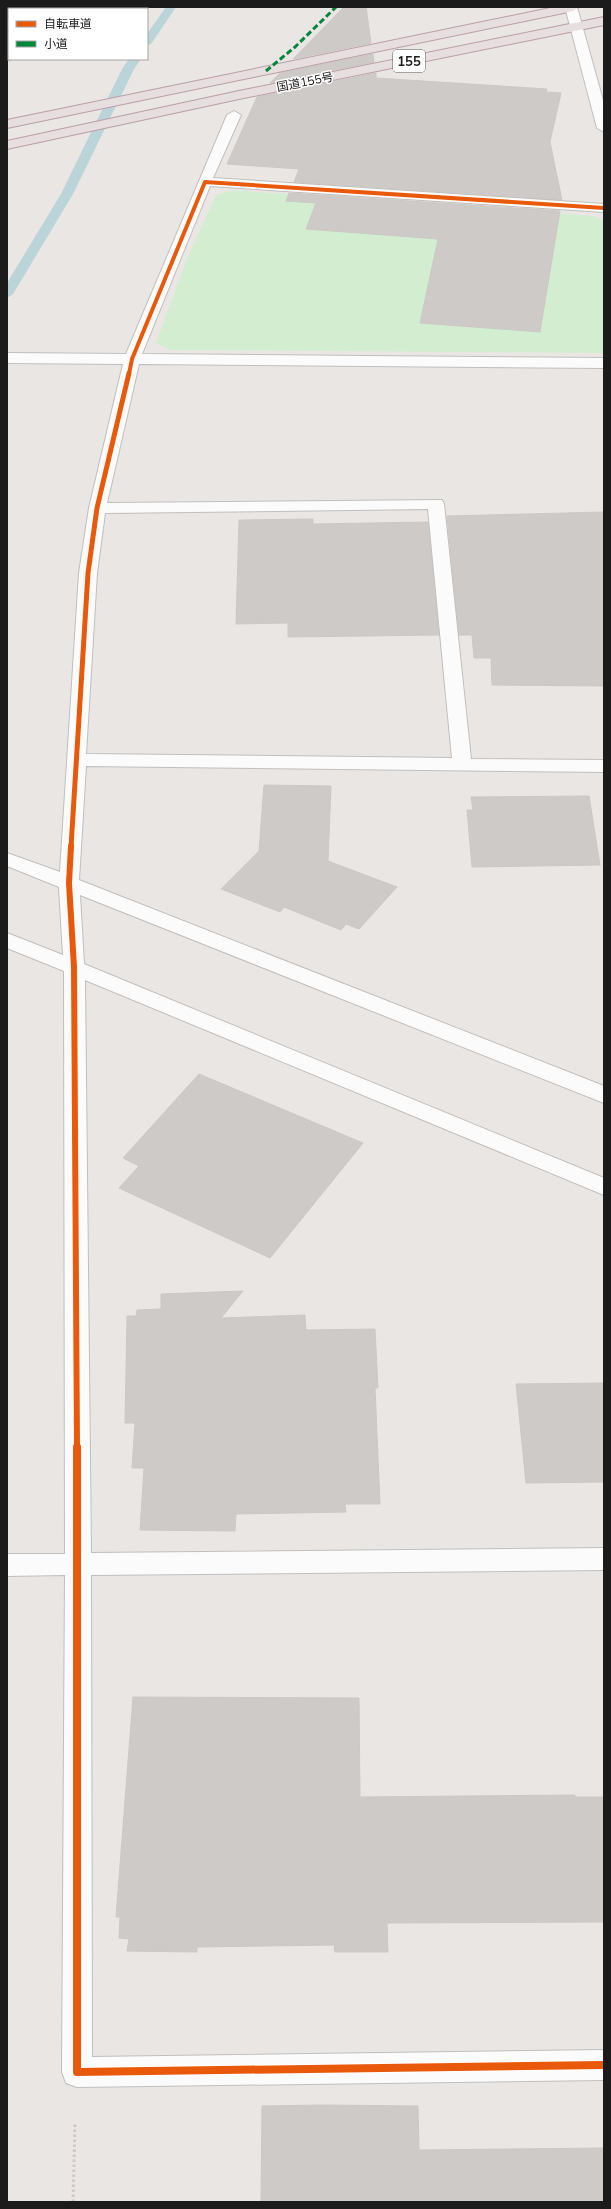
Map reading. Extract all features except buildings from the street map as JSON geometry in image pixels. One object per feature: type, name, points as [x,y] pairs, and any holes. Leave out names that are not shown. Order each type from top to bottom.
[{"type":"highway","name":"国道155号","points":[[7,124],[572,7]]},
{"type":"highway","name":"国道155号","points":[[7,145],[214,101],[577,28],[604,21]]},
{"type":"street","points":[[572,7],[604,128]]},
{"type":"street","points":[[234,115],[132,359],[97,508],[88,573],[69,883],[74,967],[78,1565],[77,2072],[604,2066]]},
{"type":"street","points":[[205,182],[604,208]]},
{"type":"street","points":[[7,358],[604,363]]},
{"type":"street","points":[[97,508],[436,504],[462,764]]},
{"type":"street","points":[[77,760],[604,766]]},
{"type":"street","points":[[7,858],[604,1095]]},
{"type":"street","points":[[7,940],[604,1187]]},
{"type":"street","points":[[7,1565],[604,1559]]},
{"type":"path","points":[[73,2202],[77,2072]]},
{"type":"green space","points":[[231,190],[594,216],[604,221],[604,353],[170,350],[156,343],[187,259],[216,195]]},
{"type":"waterway","points":[[148,41],[171,7]]},
{"type":"waterway","points":[[7,294],[67,194],[128,69],[134,60]]},
{"type":"marked path","points":[[266,71],[295,47],[336,7]]},
{"type":"cycle path","points":[[604,208],[205,182],[132,359],[97,508],[88,573],[69,883],[74,967],[78,1565],[77,2072],[604,2065]]}]
